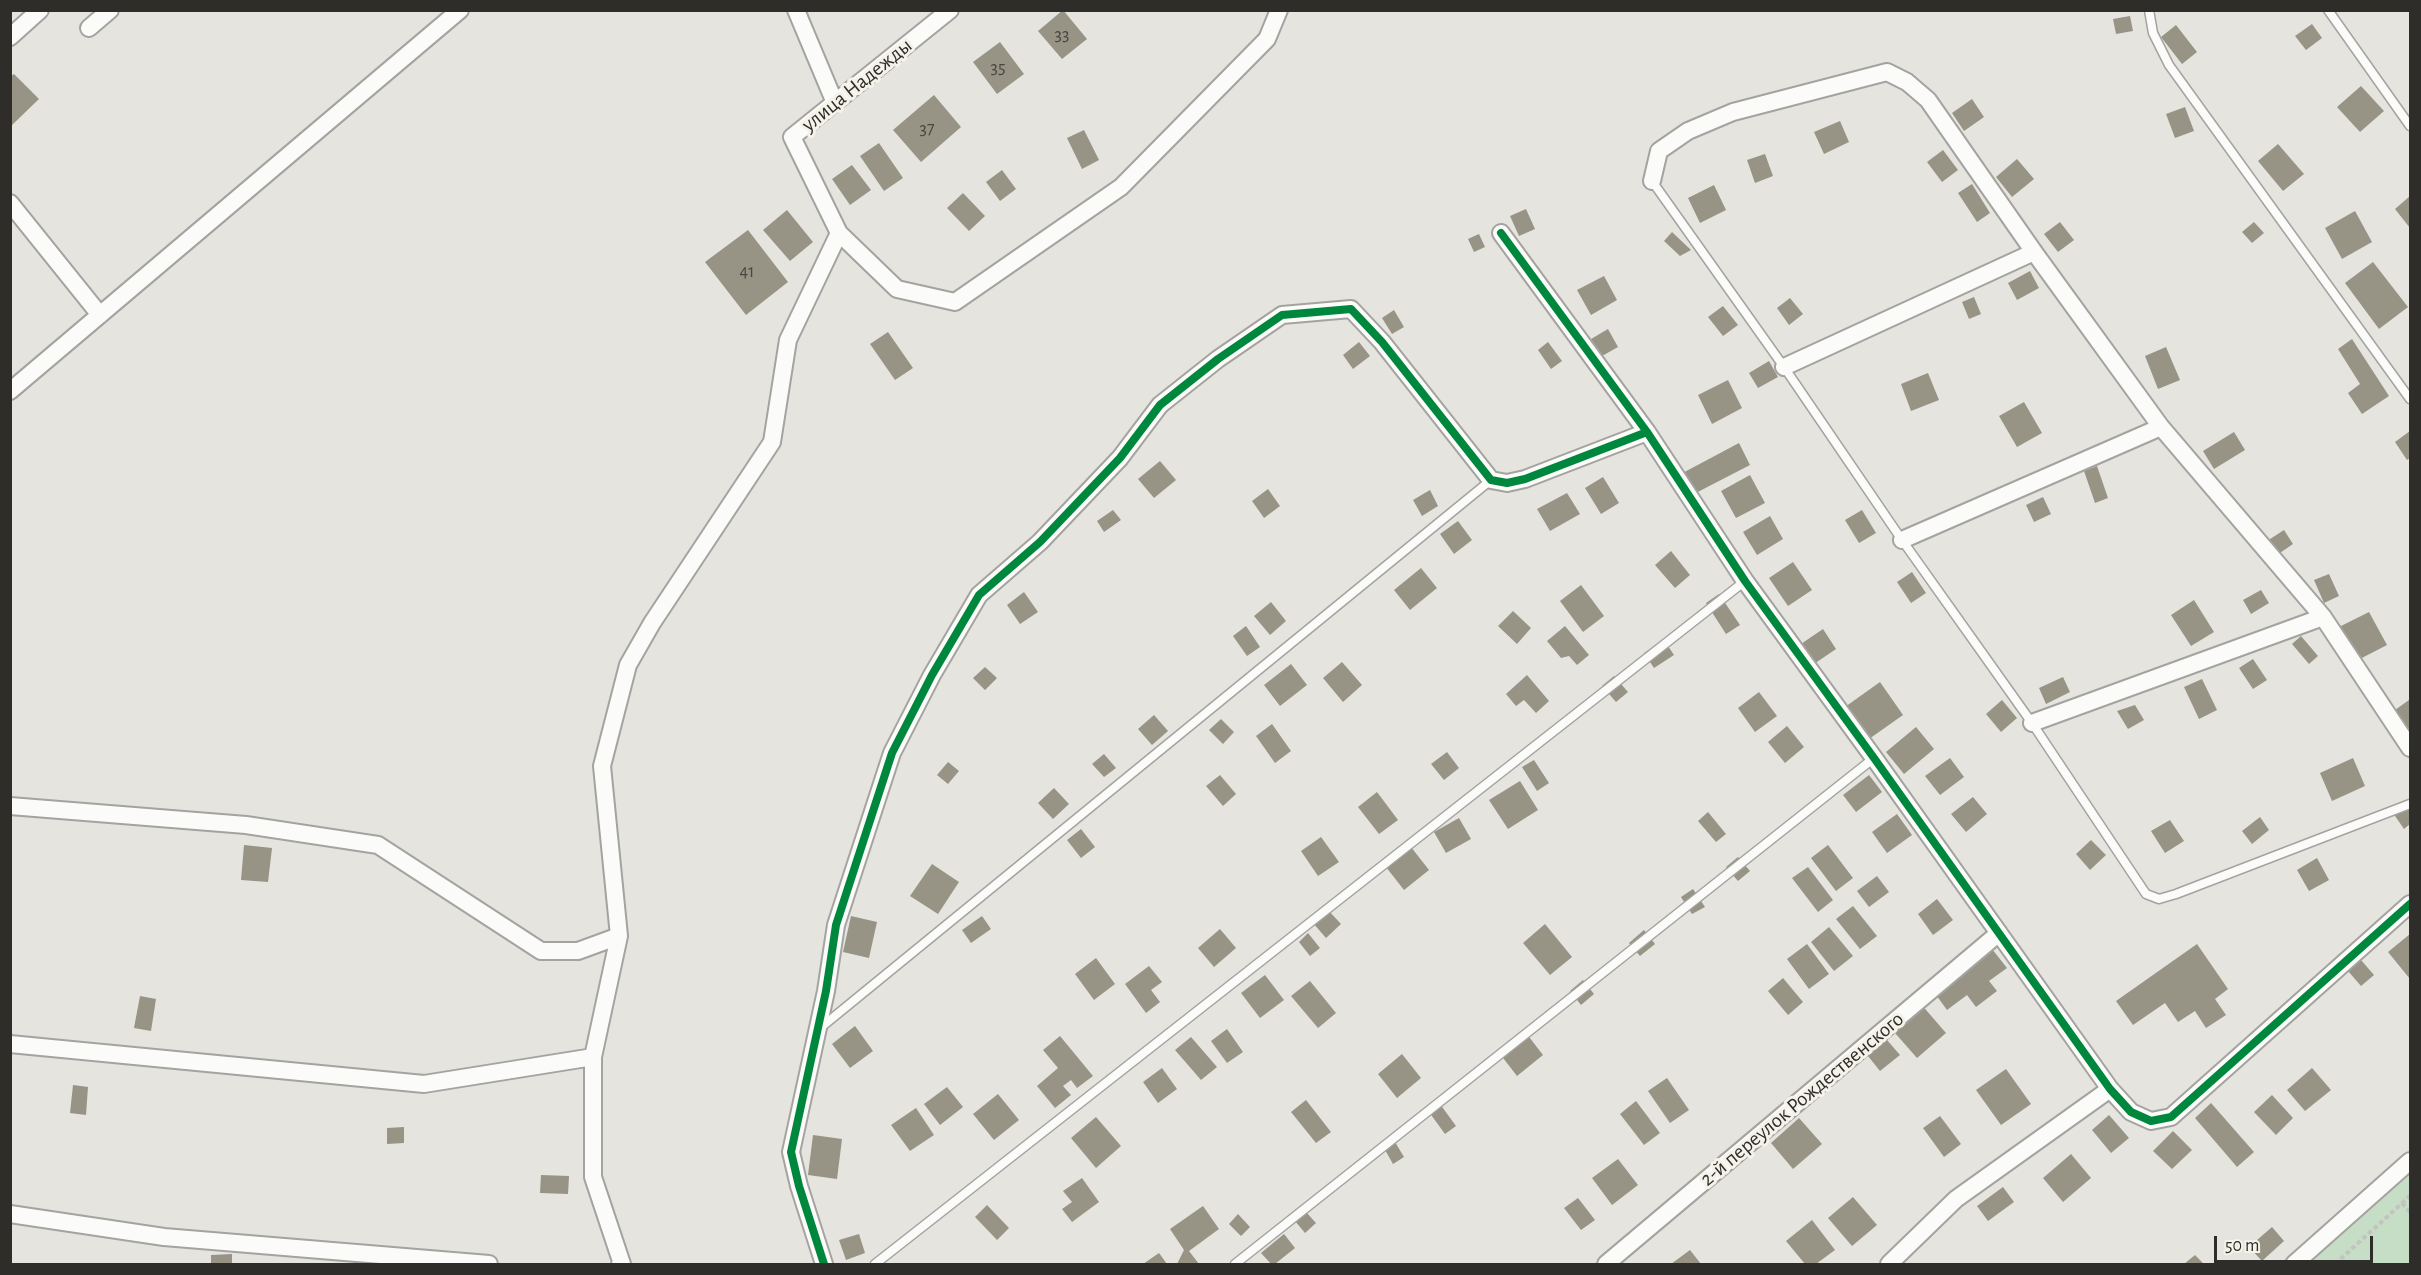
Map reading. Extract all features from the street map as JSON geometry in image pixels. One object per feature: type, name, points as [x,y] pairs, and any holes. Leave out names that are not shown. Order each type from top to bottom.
[{"type":"street","points":[[10,37],[40,10]]},
{"type":"street","points":[[89,28],[110,10]]},
{"type":"street","points":[[10,391],[460,10]]},
{"type":"street","points":[[796,10],[835,103]]},
{"type":"street","name":"улица Надежды","points":[[839,233],[792,137],[950,10]]},
{"type":"street","points":[[620,1264],[622,1264],[593,1177],[593,1057],[619,936],[602,766],[628,665],[652,623],[772,442],[788,340],[839,233],[897,289],[955,302],[1121,187],[1267,39],[1279,10]]},
{"type":"street","points":[[1652,181],[1659,152],[1688,130],[1733,112],[1887,72],[1907,82],[1928,100],[2034,252],[2161,427],[2323,617],[2410,748]]},
{"type":"street","points":[[10,203],[100,315]]},
{"type":"street","points":[[1501,233],[1647,432],[1745,581],[2110,1089],[2131,1112],[2151,1121],[2171,1117],[2410,904]]},
{"type":"street","points":[[1785,367],[2034,252]]},
{"type":"street","points":[[824,1264],[799,1186],[791,1152],[826,991],[836,925],[892,753],[932,675],[980,595],[1040,542],[1120,458],[1160,405],[1218,359],[1282,315],[1351,309],[1382,342],[1491,480],[1507,483],[1525,480],[1647,432]]},
{"type":"street","points":[[1902,540],[2161,427]]},
{"type":"street","points":[[2032,723],[2323,617]]},
{"type":"street","points":[[10,806],[246,825],[378,845],[541,951],[578,951],[619,936]]},
{"type":"street","name":"2-й переулок Рождественского","points":[[1606,1264],[1999,933]]},
{"type":"street","points":[[10,1044],[424,1084],[593,1057]]},
{"type":"street","points":[[1889,1264],[1956,1199],[2110,1089]]},
{"type":"street","points":[[2294,1264],[2410,1161]]},
{"type":"street","points":[[10,1214],[164,1237],[489,1264]]},
{"type":"lane","points":[[2149,10],[2153,33],[2169,65],[2410,399]]},
{"type":"lane","points":[[2328,10],[2410,126]]},
{"type":"lane","points":[[1652,181],[1785,367],[1902,540],[2032,723],[2146,894],[2159,899],[2410,804]]},
{"type":"lane","points":[[816,1031],[1491,480]]},
{"type":"lane","points":[[874,1264],[1745,581]]},
{"type":"lane","points":[[1235,1264],[1874,758]]},
{"type":"path","points":[[2335,1264],[2410,1196]]},
{"type":"path","points":[[2402,1203],[2410,1212]]},
{"type":"green space","points":[[2410,1171],[2410,1264],[2305,1264]]},
{"type":"building","points":[[1063,10],[1087,39],[1062,59],[1038,31]]},
{"type":"building","points":[[2130,16],[2133,31],[2116,34],[2113,19]]},
{"type":"building","points":[[2312,24],[2322,38],[2306,50],[2295,36]]},
{"type":"building","points":[[2176,25],[2197,52],[2182,64],[2161,37]]},
{"type":"building","points":[[1000,42],[1024,74],[997,94],[973,62]]},
{"type":"building","points":[[14,74],[39,99],[10,127],[10,77]]},
{"type":"building","points":[[2361,86],[2384,111],[2360,132],[2337,107]]},
{"type":"building","points":[[934,95],[961,127],[921,162],[893,130]]},
{"type":"building","points":[[1972,99],[1984,117],[1964,131],[1952,113]]},
{"type":"building","points":[[2185,107],[2194,131],[2175,138],[2166,114]]},
{"type":"building","points":[[1840,121],[1849,142],[1824,154],[1814,132]]},
{"type":"building","points":[[1084,130],[1099,160],[1082,169],[1067,138]]},
{"type":"building","points":[[879,143],[903,178],[884,191],[860,156]]},
{"type":"building","points":[[2278,144],[2304,174],[2283,191],[2258,161]]},
{"type":"building","points":[[1943,150],[1958,170],[1942,182],[1927,162]]},
{"type":"building","points":[[1765,154],[1773,176],[1755,183],[1747,160]]},
{"type":"building","points":[[2017,159],[2034,179],[2012,197],[1996,177]]},
{"type":"building","points":[[852,165],[871,190],[850,205],[832,179]]},
{"type":"building","points":[[1002,170],[1016,189],[1000,201],[986,182]]},
{"type":"building","points":[[1972,184],[1990,213],[1977,222],[1958,193]]},
{"type":"building","points":[[1714,185],[1726,210],[1700,223],[1688,198]]},
{"type":"building","points":[[963,193],[985,216],[969,231],[947,208]]},
{"type":"building","points":[[2410,196],[2410,228],[2395,209]]},
{"type":"building","points":[[1526,209],[1535,229],[1519,236],[1510,216]]},
{"type":"building","points":[[787,210],[813,242],[790,261],[763,230]]},
{"type":"building","points":[[2355,211],[2372,242],[2342,259],[2325,228]]},
{"type":"building","points":[[2060,222],[2074,240],[2058,252],[2044,234]]},
{"type":"building","points":[[2254,222],[2264,233],[2252,243],[2242,232]]},
{"type":"building","points":[[748,230],[788,282],[746,315],[705,262]]},
{"type":"building","points":[[1672,232],[1691,250],[1680,256],[1664,241]]},
{"type":"building","points":[[1479,234],[1485,247],[1474,252],[1468,239]]},
{"type":"building","points":[[2373,262],[2408,307],[2379,329],[2345,283]]},
{"type":"building","points":[[2030,271],[2039,288],[2017,300],[2008,283]]},
{"type":"building","points":[[1604,276],[1617,300],[1591,315],[1577,290]]},
{"type":"building","points":[[1974,297],[1981,314],[1969,319],[1962,302]]},
{"type":"building","points":[[1790,298],[1803,314],[1789,325],[1777,308]]},
{"type":"building","points":[[1723,306],[1738,325],[1723,336],[1708,317]]},
{"type":"building","points":[[1394,310],[1404,327],[1392,334],[1382,318]]},
{"type":"building","points":[[1608,329],[1618,347],[1602,356],[1591,339]]},
{"type":"building","points":[[888,332],[913,368],[895,380],[870,344]]},
{"type":"building","points":[[2352,339],[2389,396],[2362,414],[2348,393],[2360,384],[2338,349]]},
{"type":"building","points":[[1359,342],[1370,356],[1353,369],[1343,355]]},
{"type":"building","points":[[1548,342],[1562,361],[1551,369],[1538,350]]},
{"type":"building","points":[[2166,347],[2180,380],[2158,389],[2145,356]]},
{"type":"building","points":[[1769,361],[1778,377],[1758,388],[1749,373]]},
{"type":"building","points":[[1928,373],[1939,400],[1911,411],[1901,384]]},
{"type":"building","points":[[1728,380],[1742,408],[1712,424],[1698,395]]},
{"type":"building","points":[[2024,402],[2042,433],[2017,447],[1999,416]]},
{"type":"building","points":[[2410,431],[2410,458],[2407,460],[2395,442]]},
{"type":"building","points":[[2234,432],[2245,450],[2214,469],[2203,451]]},
{"type":"building","points":[[1739,443],[1750,465],[1688,497],[1677,476]]},
{"type":"building","points":[[1160,461],[1176,480],[1154,498],[1138,479]]},
{"type":"building","points":[[2097,466],[2108,498],[2095,503],[2084,471]]},
{"type":"building","points":[[1750,475],[1765,503],[1736,518],[1721,491]]},
{"type":"building","points":[[1603,477],[1619,503],[1601,514],[1585,488]]},
{"type":"building","points":[[1268,489],[1280,506],[1264,518],[1252,501]]},
{"type":"building","points":[[1430,490],[1438,506],[1422,516],[1413,500]]},
{"type":"building","points":[[1567,493],[1580,514],[1550,531],[1537,509]]},
{"type":"building","points":[[2043,497],[2051,514],[2034,522],[2026,505]]},
{"type":"building","points":[[1113,510],[1121,520],[1104,532],[1097,521]]},
{"type":"building","points":[[1862,510],[1876,533],[1859,543],[1845,520]]},
{"type":"building","points":[[1770,516],[1783,539],[1757,555],[1743,532]]},
{"type":"building","points":[[1458,521],[1472,540],[1454,554],[1440,534]]},
{"type":"building","points":[[2284,530],[2293,544],[2277,555],[2267,541]]},
{"type":"building","points":[[1671,551],[1690,575],[1675,588],[1655,565]]},
{"type":"building","points":[[1793,562],[1812,590],[1788,606],[1769,578]]},
{"type":"building","points":[[1421,568],[1437,588],[1410,610],[1394,590]]},
{"type":"building","points":[[1912,572],[1926,593],[1911,603],[1897,582]]},
{"type":"building","points":[[2329,574],[2339,596],[2324,603],[2314,580]]},
{"type":"building","points":[[1581,585],[1604,616],[1583,632],[1560,601]]},
{"type":"building","points":[[2261,590],[2269,603],[2251,614],[2243,600]]},
{"type":"building","points":[[1024,592],[1038,612],[1020,624],[1007,605]]},
{"type":"building","points":[[1719,594],[1740,625],[1726,634],[1706,603]]},
{"type":"building","points":[[2194,600],[2214,632],[2191,646],[2171,615]]},
{"type":"building","points":[[1271,602],[1286,621],[1270,635],[1254,616]]},
{"type":"building","points":[[1513,611],[1531,628],[1517,644],[1498,626]]},
{"type":"building","points":[[2369,612],[2387,645],[2356,661],[2339,627]]},
{"type":"building","points":[[1246,626],[1260,647],[1247,656],[1233,636]]},
{"type":"building","points":[[1565,626],[1589,655],[1577,665],[1569,656],[1561,658],[1547,641]]},
{"type":"building","points":[[1823,629],[1836,649],[1811,666],[1798,646]]},
{"type":"building","points":[[2301,636],[2318,656],[2309,664],[2292,644]]},
{"type":"building","points":[[1664,640],[1674,655],[1654,668],[1644,653]]},
{"type":"building","points":[[2253,659],[2267,680],[2253,689],[2239,668]]},
{"type":"building","points":[[1342,662],[1362,685],[1343,702],[1323,678]]},
{"type":"building","points":[[1291,664],[1307,685],[1280,706],[1264,685]]},
{"type":"building","points":[[985,667],[997,678],[985,690],[973,678]]},
{"type":"building","points":[[1527,675],[1549,701],[1536,713],[1524,700],[1516,706],[1506,694]]},
{"type":"building","points":[[1614,676],[1628,692],[1616,702],[1602,686]]},
{"type":"building","points":[[2063,677],[2070,692],[2046,704],[2039,688]]},
{"type":"building","points":[[2202,679],[2217,710],[2199,719],[2184,687]]},
{"type":"building","points":[[1880,682],[1903,715],[1869,739],[1845,707]]},
{"type":"building","points":[[1759,692],[1777,716],[1755,732],[1738,708]]},
{"type":"building","points":[[2002,700],[2017,718],[2001,732],[1986,714]]},
{"type":"building","points":[[2409,700],[2410,732],[2403,737],[2388,715]]},
{"type":"building","points":[[2135,705],[2144,720],[2128,729],[2117,711]]},
{"type":"building","points":[[1154,715],[1168,731],[1152,745],[1138,729]]},
{"type":"building","points":[[1221,719],[1234,732],[1223,744],[1209,730]]},
{"type":"building","points":[[1272,724],[1291,751],[1275,763],[1256,736]]},
{"type":"building","points":[[1787,726],[1804,747],[1785,763],[1768,742]]},
{"type":"building","points":[[1916,727],[1934,749],[1904,774],[1886,752]]},
{"type":"building","points":[[1447,752],[1459,768],[1444,780],[1431,764]]},
{"type":"building","points":[[1104,754],[1116,768],[1104,777],[1092,764]]},
{"type":"building","points":[[1950,758],[1964,777],[1940,795],[1925,776]]},
{"type":"building","points":[[2353,758],[2365,786],[2332,801],[2320,773]]},
{"type":"building","points":[[1534,760],[1549,783],[1537,791],[1522,767]]},
{"type":"building","points":[[948,762],[959,771],[948,784],[937,775]]},
{"type":"building","points":[[1220,775],[1236,794],[1223,806],[1206,786]]},
{"type":"building","points":[[1869,775],[1882,792],[1856,812],[1843,795]]},
{"type":"building","points":[[1520,781],[1538,810],[1508,829],[1489,800]]},
{"type":"building","points":[[1054,788],[1069,804],[1053,819],[1038,803]]},
{"type":"building","points":[[1377,792],[1398,820],[1379,834],[1358,807]]},
{"type":"building","points":[[1973,797],[1987,814],[1966,832],[1951,814]]},
{"type":"building","points":[[2410,807],[2410,824],[2404,829],[2393,813]]},
{"type":"building","points":[[1708,812],[1726,834],[1716,842],[1698,821]]},
{"type":"building","points":[[1897,814],[1912,835],[1887,853],[1872,832]]},
{"type":"building","points":[[2260,817],[2269,830],[2252,844],[2242,831]]},
{"type":"building","points":[[1459,818],[1471,839],[1446,853],[1434,832]]},
{"type":"building","points":[[2170,820],[2184,841],[2165,853],[2151,831]]},
{"type":"building","points":[[1081,829],[1095,847],[1081,858],[1067,840]]},
{"type":"building","points":[[1321,837],[1339,862],[1318,876],[1301,851]]},
{"type":"building","points":[[2091,840],[2106,855],[2090,870],[2076,854]]},
{"type":"building","points":[[244,845],[272,848],[268,882],[241,880]]},
{"type":"building","points":[[1828,845],[1853,878],[1836,891],[1811,858]]},
{"type":"building","points":[[1411,847],[1429,870],[1404,890],[1386,867]]},
{"type":"building","points":[[1738,857],[1750,871],[1738,881],[1726,867]]},
{"type":"building","points":[[2317,858],[2329,880],[2309,891],[2297,870]]},
{"type":"building","points":[[932,864],[959,882],[938,914],[910,896]]},
{"type":"building","points":[[1808,867],[1833,900],[1818,912],[1792,878]]},
{"type":"building","points":[[1877,876],[1889,892],[1869,907],[1857,891]]},
{"type":"building","points":[[1693,889],[1705,907],[1692,914],[1681,897]]},
{"type":"building","points":[[1937,899],[1953,920],[1933,935],[1918,914]]},
{"type":"building","points":[[1853,906],[1877,936],[1860,949],[1836,919]]},
{"type":"building","points":[[1328,910],[1341,924],[1326,938],[1313,923]]},
{"type":"building","points":[[851,916],[877,922],[869,958],[843,952]]},
{"type":"building","points":[[982,916],[991,929],[971,943],[962,930]]},
{"type":"building","points":[[1545,924],[1572,957],[1550,975],[1523,943]]},
{"type":"building","points":[[1829,927],[1853,956],[1834,971],[1811,942]]},
{"type":"building","points":[[1220,929],[1236,948],[1214,967],[1198,948]]},
{"type":"building","points":[[1644,930],[1655,944],[1640,956],[1629,943]]},
{"type":"building","points":[[1308,933],[1320,948],[1310,956],[1299,942]]},
{"type":"building","points":[[2410,934],[2410,979],[2388,952]]},
{"type":"building","points":[[1807,944],[1829,974],[1809,989],[1787,959]]},
{"type":"building","points":[[2197,944],[2228,989],[2215,999],[2226,1015],[2206,1028],[2195,1011],[2178,1022],[2165,1003],[2133,1025],[2116,1001]]},
{"type":"building","points":[[1992,949],[2007,968],[1989,981],[1997,991],[1976,1007],[1967,995],[1947,1010],[1934,992]]},
{"type":"building","points":[[1096,958],[1115,984],[1094,1000],[1075,974]]},
{"type":"building","points":[[2361,960],[2374,975],[2361,986],[2348,971]]},
{"type":"building","points":[[1149,966],[1162,982],[1151,990],[1160,1002],[1146,1013],[1125,984]]},
{"type":"building","points":[[1265,975],[1284,1000],[1260,1018],[1241,993]]},
{"type":"building","points":[[1783,978],[1803,1002],[1788,1015],[1768,991]]},
{"type":"building","points":[[1583,980],[1594,994],[1581,1005],[1570,991]]},
{"type":"building","points":[[1310,981],[1336,1013],[1318,1028],[1291,996]]},
{"type":"building","points":[[140,996],[156,999],[151,1031],[134,1028]]},
{"type":"building","points":[[1920,1003],[1946,1033],[1917,1058],[1895,1033],[1907,1023],[1903,1018]]},
{"type":"building","points":[[855,1026],[873,1051],[850,1068],[832,1044]]},
{"type":"building","points":[[1227,1029],[1243,1052],[1227,1063],[1211,1041]]},
{"type":"building","points":[[1526,1033],[1543,1055],[1517,1076],[1500,1054]]},
{"type":"building","points":[[1060,1036],[1093,1076],[1077,1088],[1071,1080],[1063,1086],[1071,1095],[1055,1108],[1037,1086],[1058,1068],[1043,1050]]},
{"type":"building","points":[[1191,1037],[1217,1067],[1201,1080],[1175,1050]]},
{"type":"building","points":[[1887,1040],[1900,1055],[1880,1071],[1868,1056]]},
{"type":"building","points":[[1402,1054],[1421,1078],[1397,1098],[1378,1074]]},
{"type":"building","points":[[1162,1068],[1177,1089],[1158,1103],[1143,1082]]},
{"type":"building","points":[[2312,1068],[2331,1090],[2305,1111],[2287,1090]]},
{"type":"building","points":[[2006,1069],[2031,1104],[2001,1125],[1976,1090]]},
{"type":"building","points":[[1667,1078],[1689,1110],[1670,1123],[1648,1091]]},
{"type":"building","points":[[73,1085],[88,1087],[86,1115],[70,1113]]},
{"type":"building","points":[[947,1087],[963,1107],[940,1125],[924,1104]]},
{"type":"building","points":[[998,1094],[1019,1120],[994,1140],[973,1114]]},
{"type":"building","points":[[2272,1095],[2293,1118],[2276,1135],[2254,1112]]},
{"type":"building","points":[[1306,1100],[1331,1132],[1316,1143],[1291,1112]]},
{"type":"building","points":[[1636,1101],[1660,1133],[1644,1145],[1620,1114]]},
{"type":"building","points":[[2211,1103],[2254,1152],[2237,1167],[2195,1118]]},
{"type":"building","points":[[1440,1104],[1456,1126],[1445,1134],[1429,1112]]},
{"type":"building","points":[[916,1108],[934,1135],[910,1151],[891,1125]]},
{"type":"building","points":[[2109,1115],[2129,1138],[2111,1153],[2092,1130]]},
{"type":"building","points":[[1940,1116],[1961,1144],[1944,1157],[1923,1128]]},
{"type":"building","points":[[1096,1117],[1121,1146],[1096,1168],[1071,1138]]},
{"type":"building","points":[[1799,1118],[1822,1144],[1793,1169],[1771,1143]]},
{"type":"building","points":[[404,1127],[404,1143],[387,1144],[387,1128]]},
{"type":"building","points":[[2173,1131],[2192,1150],[2172,1169],[2153,1151]]},
{"type":"building","points":[[813,1135],[842,1139],[837,1179],[808,1175]]},
{"type":"building","points":[[1395,1142],[1404,1157],[1393,1164],[1384,1148]]},
{"type":"building","points":[[2071,1154],[2091,1178],[2063,1202],[2043,1178]]},
{"type":"building","points":[[1618,1159],[1638,1185],[1612,1205],[1592,1178]]},
{"type":"building","points":[[541,1175],[569,1176],[568,1194],[540,1193]]},
{"type":"building","points":[[1082,1178],[1099,1202],[1072,1222],[1062,1209],[1072,1202],[1063,1191]]},
{"type":"building","points":[[2003,1187],[2014,1202],[1988,1221],[1977,1206]]},
{"type":"building","points":[[1853,1197],[1877,1225],[1852,1246],[1828,1218]]},
{"type":"building","points":[[1578,1198],[1595,1220],[1581,1230],[1564,1208]]},
{"type":"building","points":[[987,1205],[1009,1228],[997,1240],[975,1217]]},
{"type":"building","points":[[1203,1206],[1219,1229],[1189,1251],[1199,1264],[1177,1264],[1184,1250],[1170,1229]]},
{"type":"building","points":[[1306,1212],[1316,1223],[1305,1233],[1295,1221]]},
{"type":"building","points":[[1238,1214],[1250,1227],[1241,1236],[1229,1224]]},
{"type":"building","points":[[1812,1220],[1835,1250],[1816,1264],[1805,1264],[1786,1241]]},
{"type":"building","points":[[2272,1227],[2284,1241],[2262,1261],[2249,1247]]},
{"type":"building","points":[[859,1234],[865,1253],[846,1260],[839,1240]]},
{"type":"building","points":[[1284,1234],[1295,1248],[1275,1264],[1271,1264],[1261,1253]]},
{"type":"building","points":[[1690,1250],[1701,1264],[1671,1264]]},
{"type":"building","points":[[1159,1253],[1167,1264],[1143,1264]]},
{"type":"building","points":[[232,1254],[232,1264],[211,1264],[211,1255]]},
{"type":"building","points":[[2195,1255],[2204,1264],[2184,1264]]},
{"type":"cycle path","points":[[1501,233],[1647,432],[1745,581],[2110,1089],[2131,1112],[2151,1121],[2171,1117],[2410,904]]},
{"type":"cycle path","points":[[824,1264],[799,1186],[791,1152],[826,991],[836,925],[892,753],[932,675],[979,595],[1040,542],[1120,458],[1160,405],[1218,359],[1282,315],[1351,309],[1382,342],[1491,480],[1507,483],[1525,479],[1647,432]]}]
